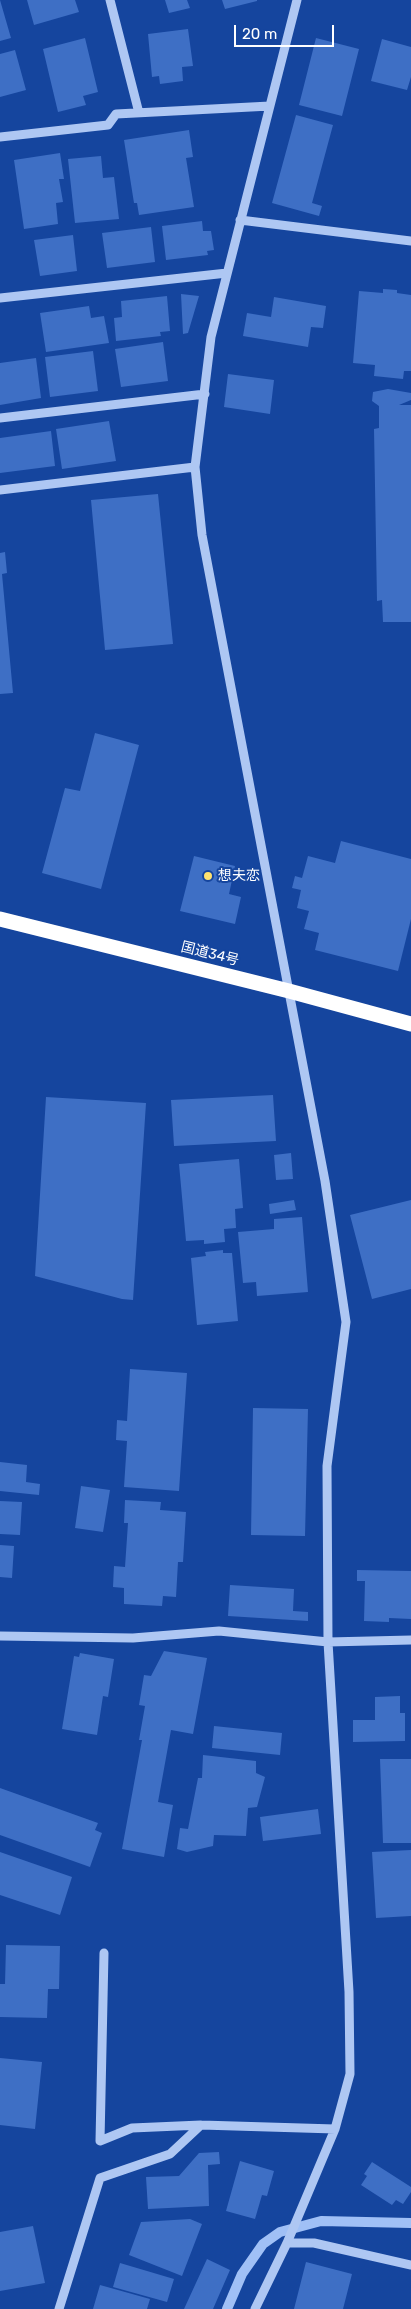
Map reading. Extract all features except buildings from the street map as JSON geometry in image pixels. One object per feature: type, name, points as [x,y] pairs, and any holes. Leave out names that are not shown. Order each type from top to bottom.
[{"type":"highway","name":"国道34号","points":[[0,919],[289,991],[411,1024]]},
{"type":"street","points":[[110,0],[139,113]]},
{"type":"street","points":[[255,2309],[287,2243],[335,2129],[350,2074],[349,1992],[328,1642],[327,1466],[346,1322],[326,1181],[202,535],[195,467],[211,337],[298,0]]},
{"type":"street","points":[[0,136],[108,125],[116,114],[270,106]]},
{"type":"street","points":[[240,220],[411,242]]},
{"type":"street","points":[[0,298],[227,273]]},
{"type":"street","points":[[0,418],[204,394]]},
{"type":"street","points":[[0,490],[195,467]]},
{"type":"street","points":[[0,1636],[133,1638],[219,1631],[328,1642],[411,1640]]},
{"type":"street","points":[[104,1953],[100,2141],[132,2128],[201,2125],[335,2129]]},
{"type":"street","points":[[59,2309],[100,2178],[170,2154],[201,2125]]},
{"type":"street","points":[[287,2243],[314,2243],[411,2265]]},
{"type":"waterway","points":[[227,2309],[242,2274],[263,2244],[280,2232],[321,2221],[411,2223]]},
{"type":"place","name":"想夫恋","points":[[208,876]]}]
